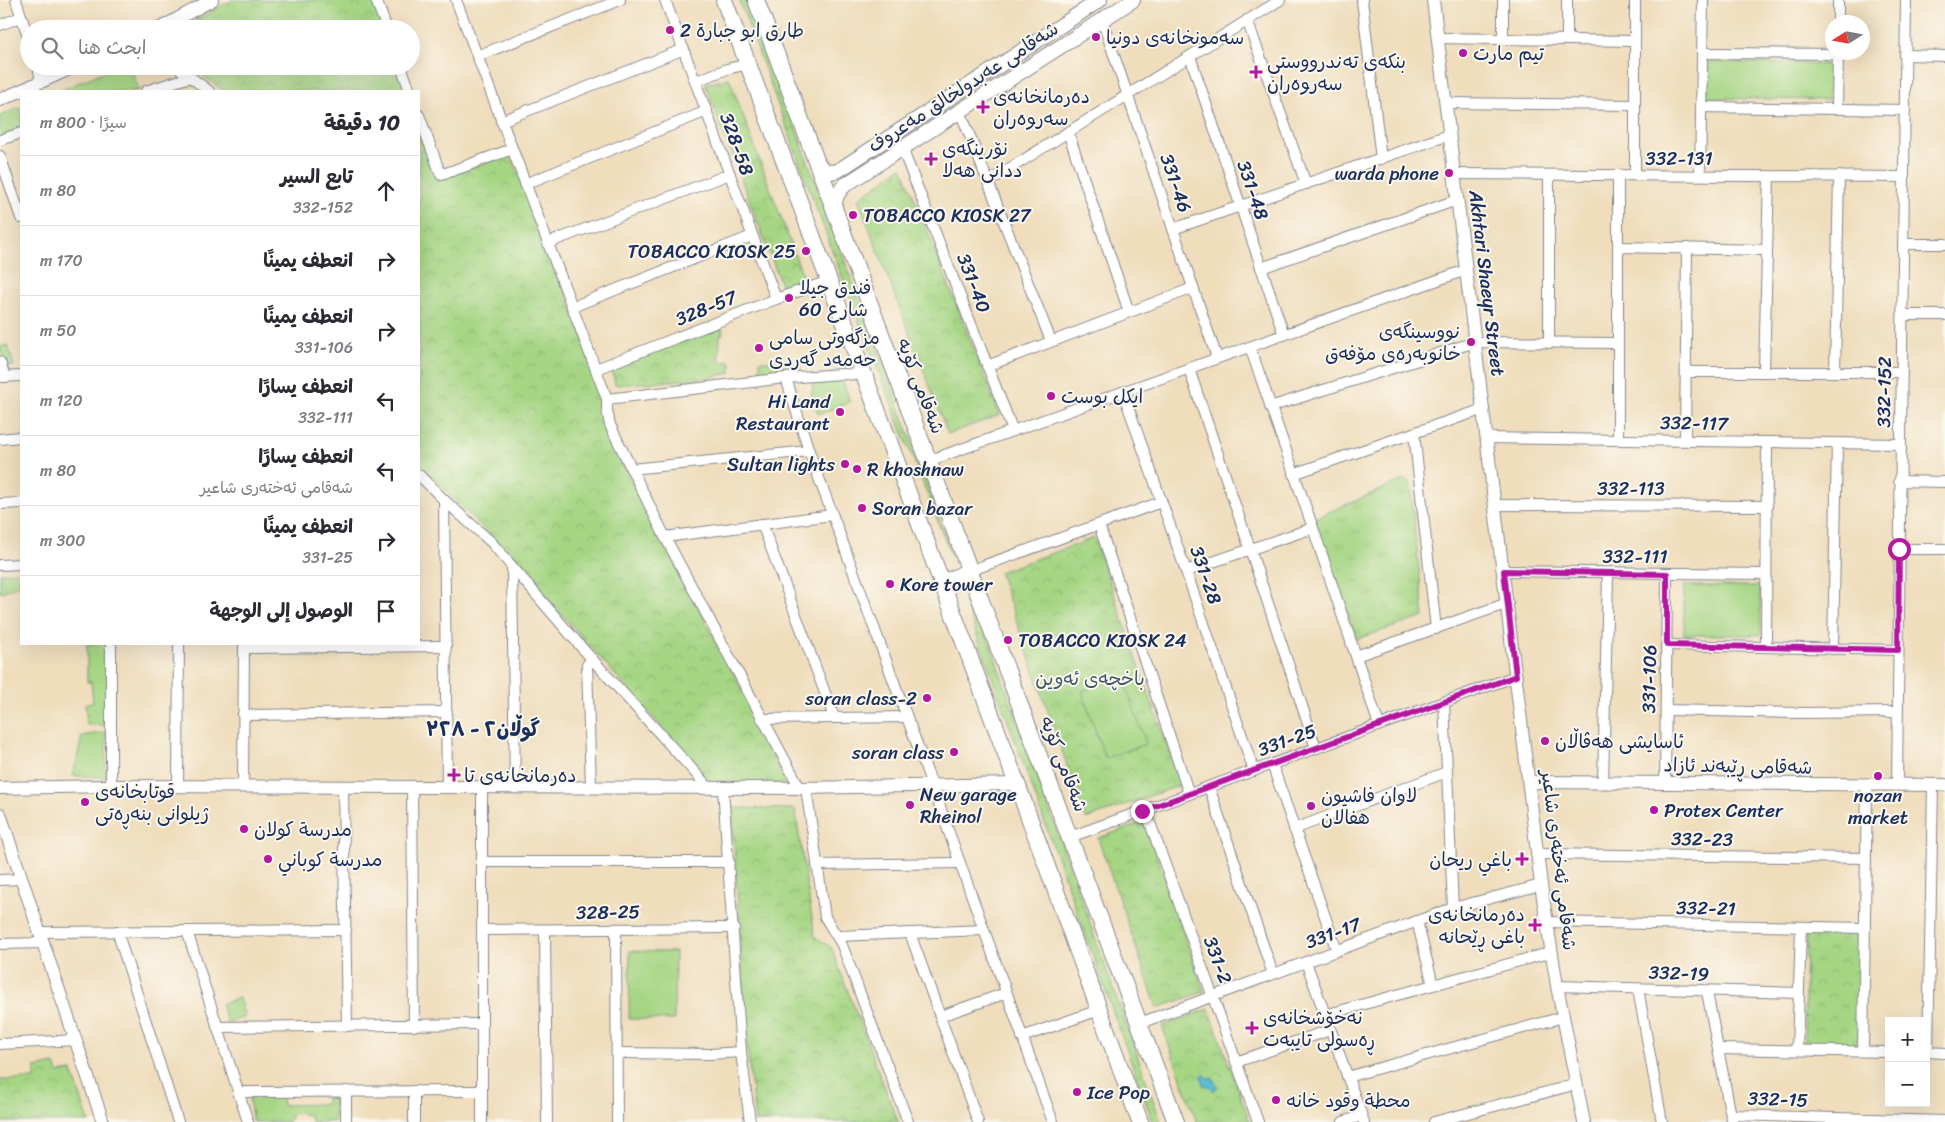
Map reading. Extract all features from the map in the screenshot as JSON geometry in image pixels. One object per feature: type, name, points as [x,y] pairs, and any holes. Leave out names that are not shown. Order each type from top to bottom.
[{"type":"highway","points":[[724,0],[1018,784],[1140,1122]]},
{"type":"highway","name":"شەقامی کۆیە","points":[[756,0],[1176,1122]]},
{"type":"highway","points":[[942,584],[969,571]]},
{"type":"main road","name":"شەقامی عەبدولخالق مەعروف","points":[[814,155],[824,171],[834,172],[1100,0]]},
{"type":"main road","name":"شەقامی عەبدولخالق مەعروف","points":[[837,218],[835,199],[838,192],[845,186],[1133,0]]},
{"type":"main road","points":[[879,144],[887,158]]},
{"type":"street","points":[[16,0],[22,20]]},
{"type":"street","points":[[175,20],[212,0]]},
{"type":"street","points":[[376,0],[384,20]]},
{"type":"street","points":[[456,0],[607,399],[610,425],[665,537],[762,719],[803,788],[825,917],[828,925],[838,936],[908,1122]]},
{"type":"street","points":[[477,56],[620,0]]},
{"type":"street","name":"328-58","points":[[665,0],[776,299]]},
{"type":"street","points":[[988,182],[1280,0]]},
{"type":"street","points":[[1362,0],[1381,159]]},
{"type":"street","name":"Akhtari Shaeyr Street","points":[[1432,0],[1504,571]]},
{"type":"street","points":[[1503,39],[1504,0]]},
{"type":"street","points":[[1567,0],[1567,40]]},
{"type":"street","points":[[1635,0],[1635,175]]},
{"type":"street","points":[[1700,175],[1703,0]]},
{"type":"street","points":[[1838,0],[1838,15]]},
{"type":"street","name":"332-152","points":[[1897,785],[1906,0]]},
{"type":"street","points":[[0,25],[21,17]]},
{"type":"street","name":"331-46","points":[[1102,20],[1217,358]]},
{"type":"street","points":[[1247,20],[1306,184]]},
{"type":"street","points":[[1437,38],[1635,41]]},
{"type":"street","points":[[501,121],[684,49]]},
{"type":"street","points":[[1702,53],[1825,53]]},
{"type":"street","points":[[1906,55],[1945,56]]},
{"type":"street","name":"331-48","points":[[1190,56],[1284,335]]},
{"type":"street","points":[[1837,109],[1838,60]]},
{"type":"street","points":[[696,82],[727,69],[748,64]]},
{"type":"street","points":[[40,75],[41,81]]},
{"type":"street","points":[[22,90],[55,75]]},
{"type":"street","points":[[404,75],[410,90]]},
{"type":"street","points":[[149,90],[190,76],[209,90]]},
{"type":"street","points":[[0,100],[20,91]]},
{"type":"street","points":[[1445,103],[1635,105]]},
{"type":"street","points":[[1701,108],[1905,110]]},
{"type":"street","points":[[525,184],[707,111]]},
{"type":"street","points":[[960,111],[1051,341]]},
{"type":"street","points":[[420,118],[441,175],[512,149]]},
{"type":"street","points":[[1068,132],[1129,312]]},
{"type":"street","points":[[0,140],[20,133]]},
{"type":"street","points":[[1173,229],[1449,136]]},
{"type":"street","name":"331-40","points":[[902,148],[1013,431]]},
{"type":"street","points":[[0,156],[19,206]]},
{"type":"street","points":[[548,243],[730,174]]},
{"type":"street","name":"332-131","points":[[1454,174],[1904,176]]},
{"type":"street","points":[[1549,343],[1550,174]]},
{"type":"street","points":[[1618,175],[1618,440]]},
{"type":"street","points":[[1764,372],[1769,176]]},
{"type":"street","points":[[1835,372],[1839,176]]},
{"type":"street","points":[[1261,268],[1457,200]]},
{"type":"street","points":[[572,307],[752,236]]},
{"type":"street","points":[[1903,244],[1945,244]]},
{"type":"street","points":[[1618,247],[1767,250]]},
{"type":"street","points":[[1685,440],[1686,248]]},
{"type":"street","points":[[928,461],[1466,270]]},
{"type":"street","name":"328-57","points":[[596,370],[776,299],[829,281]]},
{"type":"street","points":[[987,366],[1193,288]]},
{"type":"street","points":[[1903,315],[1945,315]]},
{"type":"street","points":[[1270,408],[1475,342],[1618,343]]},
{"type":"street","points":[[1250,347],[1379,725]]},
{"type":"street","points":[[0,362],[2,377],[20,376]]},
{"type":"street","points":[[1189,369],[1316,748]]},
{"type":"street","points":[[1686,372],[1901,372]]},
{"type":"street","points":[[607,399],[786,378],[842,374],[864,375]]},
{"type":"street","points":[[786,378],[809,451],[1053,1122]]},
{"type":"street","name":"331-28","points":[[1123,392],[1254,770]]},
{"type":"street","points":[[1293,474],[1484,409]]},
{"type":"street","points":[[1414,433],[1436,629]]},
{"type":"street","points":[[0,439],[20,437]]},
{"type":"street","name":"332-117","points":[[1487,438],[1900,444]]},
{"type":"street","points":[[1766,647],[1767,442]]},
{"type":"street","points":[[1833,649],[1836,443]]},
{"type":"street","points":[[631,470],[809,451]]},
{"type":"street","points":[[420,475],[444,500],[491,542],[592,659],[709,788]]},
{"type":"street","points":[[1900,481],[1945,482]]},
{"type":"street","points":[[444,500],[447,787]]},
{"type":"street","points":[[969,571],[1161,502]]},
{"type":"street","points":[[0,504],[20,503]]},
{"type":"street","name":"332-113","points":[[1496,504],[1766,506]]},
{"type":"street","points":[[665,537],[832,515]]},
{"type":"street","points":[[762,524],[834,717]]},
{"type":"street","points":[[1099,525],[1189,794]]},
{"type":"street","points":[[1186,570],[1313,528]]},
{"type":"street","points":[[1899,549],[1945,549]]},
{"type":"street","points":[[0,565],[20,564]]},
{"type":"street","points":[[512,567],[515,788]]},
{"type":"street","name":"332-111","points":[[1504,571],[1608,574],[1766,574]]},
{"type":"street","name":"شەقامی ئەختەری شاعیر","points":[[1504,571],[1546,922],[1584,1122]]},
{"type":"street","points":[[1603,783],[1608,574]]},
{"type":"street","name":"331-106","points":[[1665,784],[1667,574]]},
{"type":"street","points":[[1356,656],[1508,604]]},
{"type":"street","points":[[111,645],[111,786]]},
{"type":"street","points":[[178,786],[179,645]]},
{"type":"street","points":[[1667,645],[1898,650]]},
{"type":"street","points":[[243,786],[244,646],[446,646]]},
{"type":"street","points":[[590,787],[587,665],[592,659]]},
{"type":"street","name":"331-25","points":[[1070,837],[1516,676]]},
{"type":"street","points":[[1444,702],[1453,908]]},
{"type":"street","points":[[1666,710],[1799,713],[1897,712]]},
{"type":"street","points":[[243,714],[447,712]]},
{"type":"street","points":[[762,719],[907,717]]},
{"type":"street","points":[[1272,764],[1337,951]]},
{"type":"street","points":[[1294,829],[1447,772]]},
{"type":"street","name":"شەقامی ڕێبەند ئازاد","points":[[1530,782],[1867,786],[1939,785]]},
{"type":"street","points":[[0,788],[243,786],[803,788],[1018,784]]},
{"type":"street","points":[[1929,1017],[1939,785]]},
{"type":"street","points":[[1209,786],[1273,974]]},
{"type":"street","points":[[1863,1052],[1867,786]]},
{"type":"street","points":[[343,787],[347,1026]]},
{"type":"street","points":[[412,787],[414,1026]]},
{"type":"street","points":[[482,787],[482,1122]]},
{"type":"street","points":[[723,788],[741,1052],[750,1122]]},
{"type":"street","name":"331-2","points":[[1145,810],[1258,1122]]},
{"type":"street","points":[[0,814],[103,1122]]},
{"type":"street","name":"332-23","points":[[1538,854],[1866,858]]},
{"type":"street","points":[[482,862],[729,862]]},
{"type":"street","points":[[817,865],[960,863]]},
{"type":"street","points":[[0,880],[22,879]]},
{"type":"street","name":"331-17","points":[[1140,1023],[1453,908],[1541,885]]},
{"type":"street","points":[[1417,921],[1434,985]]},
{"type":"street","name":"332-21","points":[[1546,922],[1865,928]]},
{"type":"street","name":"328-25","points":[[482,930],[734,928]]},
{"type":"street","points":[[1797,1050],[1801,928]]},
{"type":"street","points":[[0,944],[42,937],[117,931],[346,930]]},
{"type":"street","points":[[616,930],[618,1122]]},
{"type":"street","points":[[838,936],[984,930]]},
{"type":"street","points":[[117,931],[178,1122]]},
{"type":"street","points":[[187,931],[248,1122]]},
{"type":"street","points":[[545,931],[547,1122]]},
{"type":"street","points":[[910,933],[978,1122]]},
{"type":"street","points":[[1325,1015],[1552,952]]},
{"type":"street","points":[[1306,962],[1363,1119],[1343,1122]]},
{"type":"street","name":"332-19","points":[[1557,986],[1707,992],[1799,993]]},
{"type":"street","points":[[1638,989],[1662,1122]]},
{"type":"street","points":[[1707,992],[1732,1119]]},
{"type":"street","points":[[940,1016],[1006,993]]},
{"type":"street","points":[[1022,1037],[1099,1010]]},
{"type":"street","points":[[1347,1077],[1563,1017]]},
{"type":"street","points":[[217,1027],[482,1024]]},
{"type":"street","points":[[1236,1062],[1330,1030]]},
{"type":"street","points":[[0,1044],[76,1040]]},
{"type":"street","points":[[1718,1049],[1885,1052]]},
{"type":"street","points":[[617,1053],[710,1054],[741,1052]]},
{"type":"street","points":[[1930,1052],[1945,1053]]},
{"type":"street","points":[[1434,1122],[1577,1084]]},
{"type":"street","points":[[238,1092],[346,1090],[481,1091]]},
{"type":"street","points":[[346,1090],[346,1122]]},
{"type":"street","points":[[414,1091],[414,1122]]},
{"type":"street","name":"332-15","points":[[1732,1119],[1945,1121]]},
{"type":"green space","points":[[232,0],[376,0],[384,20],[197,20]]},
{"type":"green space","points":[[739,0],[748,0],[925,477],[952,557],[854,309]]},
{"type":"green space","points":[[1708,62],[1829,64],[1828,100],[1707,98]]},
{"type":"green space","points":[[96,75],[133,75],[139,90],[61,90]]},
{"type":"green space","points":[[202,75],[405,75],[411,90],[223,90]]},
{"type":"green space","points":[[729,78],[804,279],[783,289],[705,84]]},
{"type":"green space","points":[[20,107],[20,130],[0,137],[0,116]]},
{"type":"green space","points":[[420,114],[444,177],[511,154],[609,402],[604,413],[616,452],[792,784],[712,784],[501,546],[420,466]]},
{"type":"green space","points":[[902,167],[1000,415],[948,434],[858,199]]},
{"type":"green space","points":[[722,328],[723,334],[720,335],[719,361],[731,362],[731,373],[707,378],[615,384],[612,368]]},
{"type":"green space","points":[[8,345],[14,366],[6,367],[0,347]]},
{"type":"green space","points":[[760,361],[787,361],[787,366],[801,367],[801,373],[760,377]]},
{"type":"green space","points":[[842,378],[850,402],[818,414],[811,392],[813,390],[812,383]]},
{"type":"green space","points":[[1403,480],[1410,482],[1424,617],[1357,639],[1313,519]]},
{"type":"green space","name":"باخچەی ئەوین","points":[[1094,538],[1181,785],[1086,819],[999,572]]},
{"type":"green space","points":[[20,572],[20,584],[0,593],[0,573]]},
{"type":"green space","points":[[1684,586],[1760,586],[1761,635],[1684,635]]},
{"type":"green space","points":[[975,602],[1161,1122],[1153,1122],[966,605]]},
{"type":"green space","points":[[87,645],[107,645],[107,725],[87,725],[85,704],[93,702],[91,682],[87,682]]},
{"type":"green space","points":[[1123,677],[1146,744],[1105,758],[1082,691]]},
{"type":"green space","points":[[106,732],[106,777],[73,776],[82,736]]},
{"type":"green space","points":[[732,808],[795,809],[815,937],[831,947],[898,1122],[755,1122],[745,1025]]},
{"type":"green space","points":[[1145,822],[1204,992],[1157,1008],[1098,838]]},
{"type":"green space","points":[[1806,934],[1863,935],[1860,1045],[1804,1043]]},
{"type":"green space","points":[[630,951],[675,952],[674,1020],[629,1019]]},
{"type":"green space","points":[[239,998],[245,1017],[227,1023],[221,1004]]},
{"type":"green space","points":[[1209,1009],[1250,1122],[1197,1122],[1162,1026]]},
{"type":"green space","points":[[55,1064],[58,1073],[72,1071],[89,1122],[0,1122],[0,1080],[35,1079],[35,1068]]},
{"type":"green space","points":[[282,1097],[283,1105],[326,1104],[326,1097],[334,1097],[334,1122],[311,1122],[310,1115],[293,1113],[288,1122],[253,1122],[249,1099]]},
{"type":"water","points":[[1204,1074],[1208,1078],[1213,1078],[1218,1086],[1214,1091],[1209,1086],[1203,1085],[1201,1077]]},
{"type":"place","name":"طارق ابو جبارة 2","points":[[670,30]]},
{"type":"place","name":"سەمونخانەی دونیا","points":[[1096,37]]},
{"type":"place","name":"تيم مارت","points":[[1463,53]]},
{"type":"place","name":"بنکەی تەندرووستی سەروەران","points":[[1256,72]]},
{"type":"place","name":"دەرمانخانەی سەروەران","points":[[983,107]]},
{"type":"place","name":"نۆرینگەی ددانی هەلا","points":[[931,159]]},
{"type":"place","name":"warda phone","points":[[1449,173]]},
{"type":"place","name":"TOBACCO KIOSK 27","points":[[853,215]]},
{"type":"place","name":"TOBACCO KIOSK 25","points":[[806,251]]},
{"type":"place","name":"فندق جيلا شارع 60","points":[[789,298]]},
{"type":"place","name":"نووسینگەی خانوبەرەی مۆفەق","points":[[1471,342]]},
{"type":"place","name":"مزگەوتی سامی حەمەد گەردی","points":[[759,348]]},
{"type":"place","name":"ايكل بوست","points":[[1051,396]]},
{"type":"place","name":"Hi Land Restaurant","points":[[840,412]]},
{"type":"place","name":"Sultan lights","points":[[845,464]]},
{"type":"place","name":"R khoshnaw","points":[[857,469]]},
{"type":"place","name":"Soran bazar","points":[[862,508]]},
{"type":"place","name":"Kore tower","points":[[890,584]]},
{"type":"place","name":"TOBACCO KIOSK 24","points":[[1008,640]]},
{"type":"place","name":"soran class-2","points":[[927,698]]},
{"type":"place","name":"ئاسایشی هەڤاڵان","points":[[1545,741]]},
{"type":"place","name":"soran class","points":[[954,752]]},
{"type":"place","name":"دەرمانخانەی تا","points":[[454,775]]},
{"type":"place","name":"nozan market","points":[[1878,776]]},
{"type":"place","name":"قوتابخانەی ژیلوانی بنەڕەتی","points":[[85,802]]},
{"type":"place","name":"New garage Rheinol","points":[[910,805]]},
{"type":"place","name":"لاوان فاشيون هفالان","points":[[1311,806]]},
{"type":"place","name":"Protex Center","points":[[1654,810]]},
{"type":"place","name":"مدرسة كولان","points":[[244,829]]},
{"type":"place","name":"مدرسة كوباني","points":[[268,859]]},
{"type":"place","name":"باغي ريحان","points":[[1522,859]]},
{"type":"place","name":"دەرمانخانەی باغی ڕێحانە","points":[[1535,925]]},
{"type":"place","name":"نەخۆشخانەی ڕەسولی تایبەت","points":[[1252,1028]]},
{"type":"place","name":"Ice Pop","points":[[1077,1092]]},
{"type":"place","name":"محطة وقود خانه","points":[[1276,1100]]},
{"type":"district","name":"گوڵان٢ - ٣٢٨","points":[[483,729]]},
{"type":"route","points":[[1142,811],[1516,676],[1504,571],[1667,574],[1667,645],[1898,650],[1899,549]]}]
